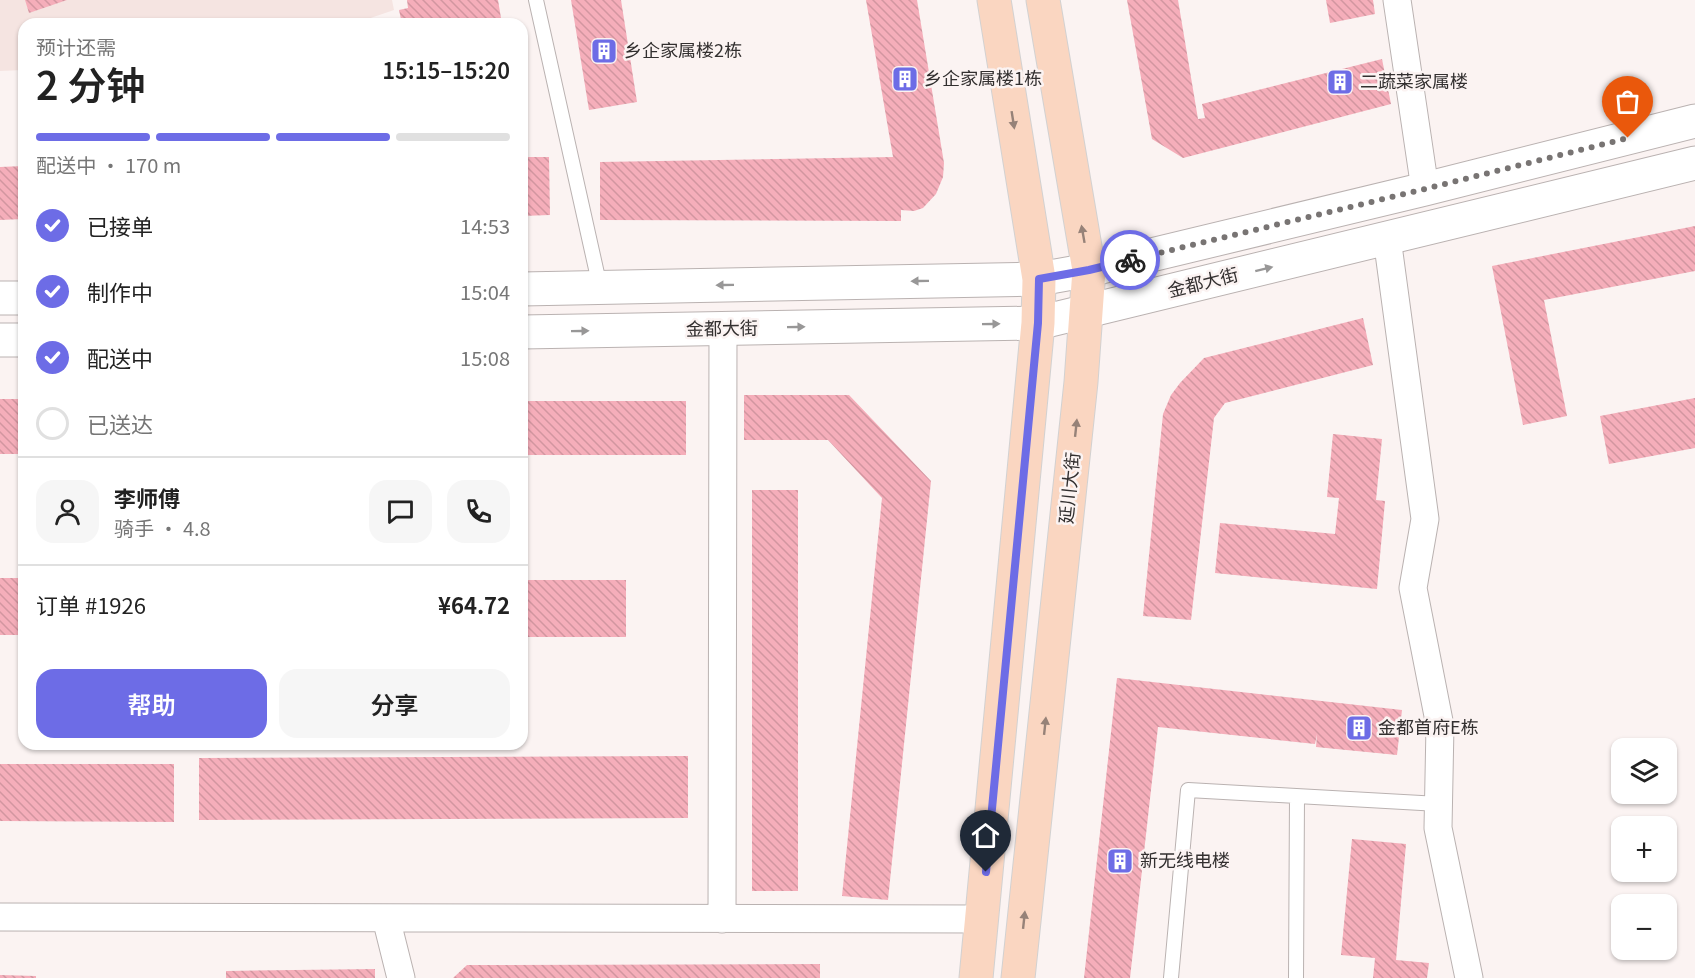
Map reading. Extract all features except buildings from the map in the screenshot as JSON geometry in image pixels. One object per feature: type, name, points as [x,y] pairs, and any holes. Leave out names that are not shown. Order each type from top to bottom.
[{"type":"main road","points":[[975,978],[1038,323],[1039,279],[994,0]]},
{"type":"main road","name":"延川大街","points":[[1018,978],[1081,382],[1089,270],[1044,0]]},
{"type":"main road","points":[[528,289],[1039,279],[1089,270],[1695,121]]},
{"type":"main road","name":"金都大街","points":[[528,332],[1038,323],[1695,163]]},
{"type":"main road","points":[[0,298],[18,298]]},
{"type":"main road","points":[[0,340],[18,340]]},
{"type":"street","points":[[1397,0],[1425,189]]},
{"type":"street","points":[[1387,238],[1425,519],[1413,588],[1440,726],[1438,828],[1469,978]]},
{"type":"street","points":[[722,919],[723,328]]},
{"type":"street","points":[[0,917],[981,920]]},
{"type":"street","points":[[386,918],[401,978]]},
{"type":"lane","points":[[536,0],[600,287]]},
{"type":"lane","points":[[1172,978],[1188,790],[1439,804]]},
{"type":"lane","points":[[1296,978],[1297,797]]},
{"type":"shaded area","points":[[0,0],[392,0],[394,10],[371,18],[18,18],[18,70],[0,71]]},
{"type":"way so far","points":[[1130,260],[1628,138]]},
{"type":"place","name":"乡企家属楼2栋","points":[[604,51]]},
{"type":"place","name":"乡企家属楼1栋","points":[[905,79]]},
{"type":"place","name":"二蔬菜家属楼","points":[[1340,82]]},
{"type":"place","name":"金都首府E栋","points":[[1359,728]]},
{"type":"place","name":"新无线电楼","points":[[1120,861]]},
{"type":"route","points":[[986,872],[1038,323],[1039,279],[1130,260]]}]
